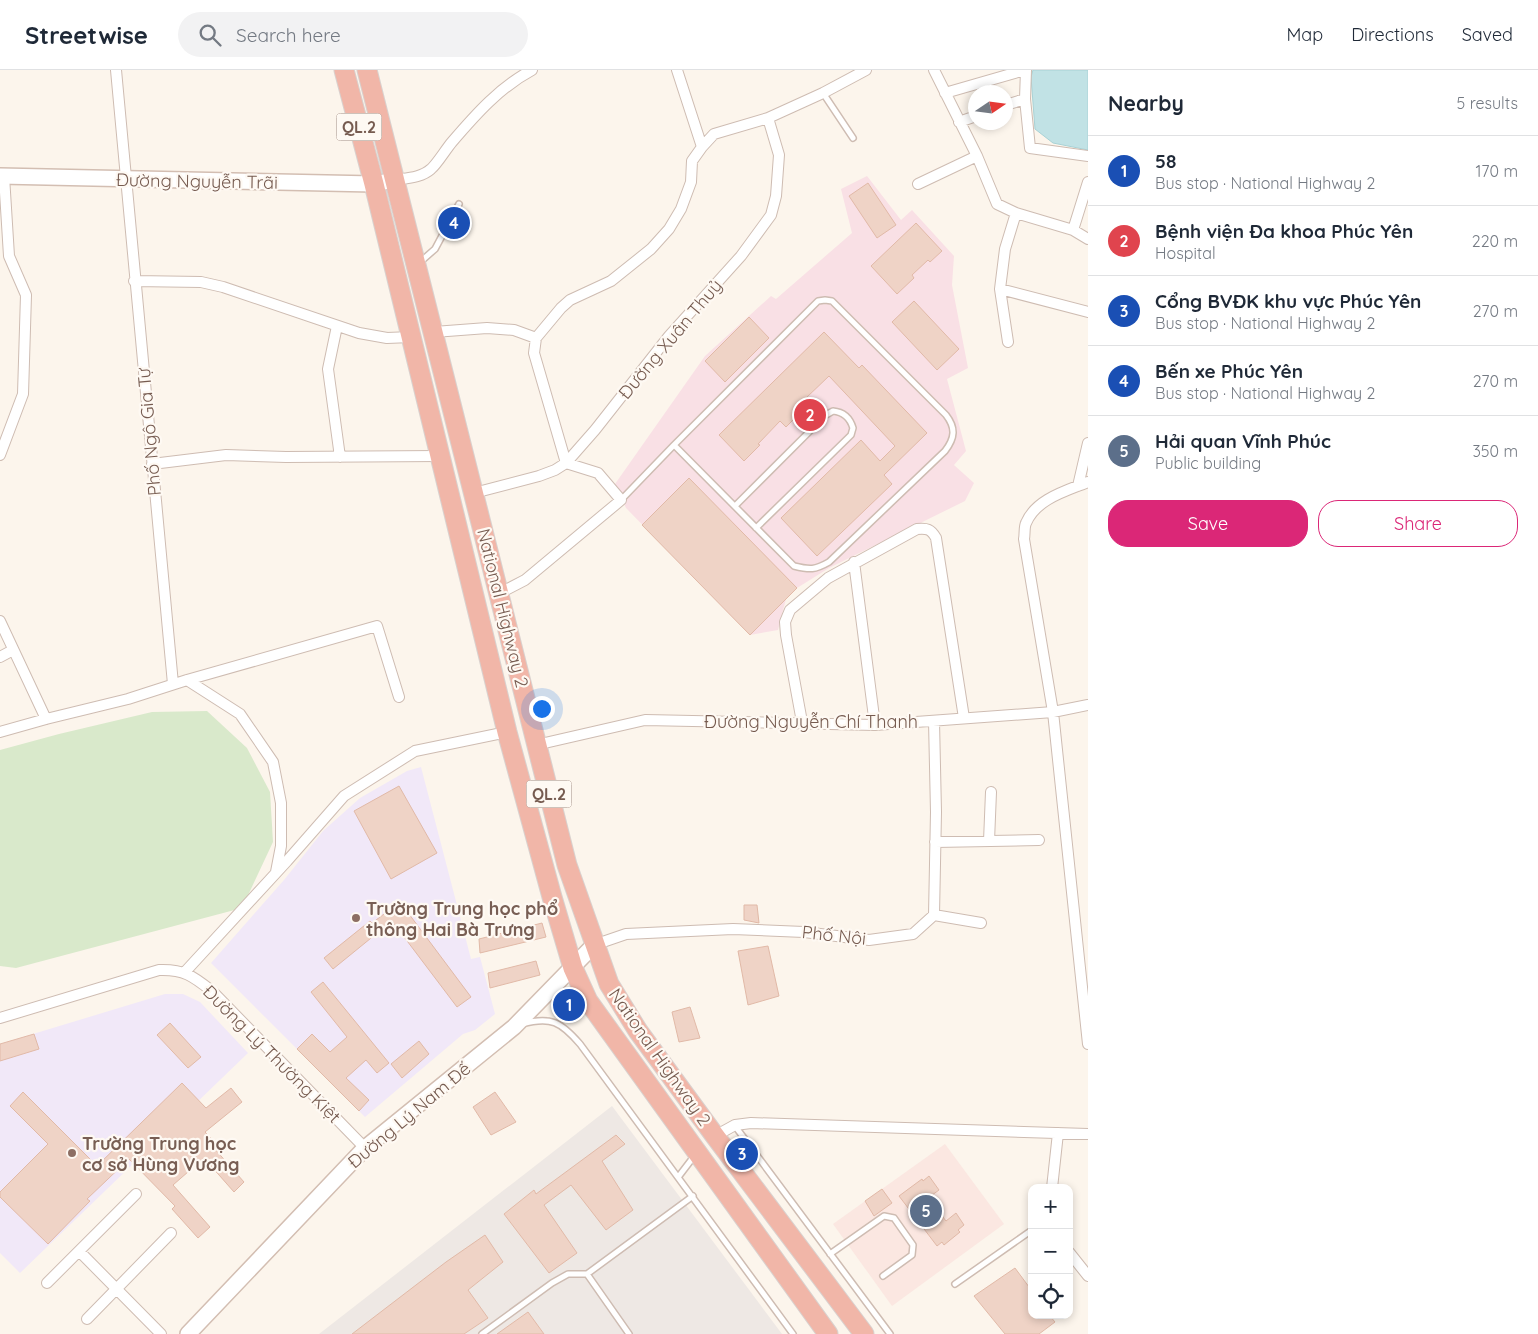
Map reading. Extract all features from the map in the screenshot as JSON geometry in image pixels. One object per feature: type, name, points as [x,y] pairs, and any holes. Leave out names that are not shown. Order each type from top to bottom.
[{"type":"highway","name":"National Highway 2","points":[[344,70],[374,184],[507,732],[573,968],[588,1001],[828,1334]]},
{"type":"highway","name":"National Highway 2","points":[[367,70],[567,865],[609,984],[638,1031],[864,1334]]},
{"type":"highway","points":[[475,599],[500,593]]},
{"type":"highway","points":[[697,1153],[715,1136]]},
{"type":"street","name":"Phố Ngô Gia Tự","points":[[116,70],[134,281],[173,684]]},
{"type":"street","points":[[394,180],[421,175],[432,169],[464,128],[498,93],[516,78],[532,70]]},
{"type":"street","points":[[677,70],[702,147]]},
{"type":"street","points":[[500,593],[525,580],[621,500],[598,473],[566,463],[534,353],[536,338],[570,300],[612,281],[651,249],[669,229],[681,209],[692,182],[692,161],[714,134],[768,118],[823,93],[866,70]]},
{"type":"street","points":[[934,70],[977,156],[997,204],[1016,213],[1074,230],[1088,239]]},
{"type":"street","points":[[945,93],[1026,70],[1025,99],[1030,148],[1088,156]]},
{"type":"street","points":[[1013,103],[1025,99]]},
{"type":"street","name":"Đường Xuân Thuỷ","points":[[474,493],[539,476],[555,470],[566,463],[595,430],[669,336],[742,256],[771,215],[776,196],[779,155],[768,118]]},
{"type":"street","points":[[959,122],[968,119]]},
{"type":"street","points":[[918,184],[977,156]]},
{"type":"street","name":"Đường Nguyễn Trãi","points":[[2,176],[374,184],[394,180]]},
{"type":"street","points":[[1,448],[23,394],[26,295],[4,256],[2,176]]},
{"type":"street","points":[[1074,230],[1088,182]]},
{"type":"street","points":[[1008,342],[1000,289],[1004,249],[1016,213]]},
{"type":"street","points":[[134,281],[201,282],[224,287],[358,333],[387,338],[411,337]]},
{"type":"street","points":[[1000,289],[1088,312]]},
{"type":"street","points":[[337,326],[328,369],[340,457]]},
{"type":"street","points":[[434,332],[486,328],[514,330],[536,338]]},
{"type":"street","points":[[1088,443],[1083,484],[1052,497],[1037,507],[1026,524],[1024,539],[1054,712],[1088,1044]]},
{"type":"street","points":[[152,464],[226,454],[286,457],[440,456]]},
{"type":"street","points":[[802,722],[786,635],[785,622],[790,610],[828,578],[854,562],[917,529],[926,528],[932,531],[936,538],[964,718]]},
{"type":"street","points":[[854,562],[875,725]]},
{"type":"street","points":[[0,621],[46,718]]},
{"type":"street","points":[[0,732],[46,718],[128,699],[173,684],[377,626],[399,697]]},
{"type":"street","points":[[0,657],[13,650]]},
{"type":"street","points":[[187,680],[240,714],[273,762],[281,803],[281,846],[276,872]]},
{"type":"street","name":"Đường Nguyễn Chí Thanh","points":[[536,745],[645,720],[875,725],[1054,712],[1088,705]]},
{"type":"street","points":[[934,720],[934,915],[981,923]]},
{"type":"street","points":[[184,973],[344,796],[415,752],[507,732]]},
{"type":"street","points":[[989,841],[991,792]]},
{"type":"street","points":[[935,842],[1039,840]]},
{"type":"street","name":"Phố Nội","points":[[594,945],[626,934],[733,929],[804,932],[869,940],[914,934],[934,915]]},
{"type":"street","name":"Đường Lý Nam Đế","points":[[188,1334],[365,1148],[514,1026],[594,945]]},
{"type":"street","name":"Đường Lý Thường Kiệt","points":[[0,1018],[160,970],[175,970],[184,973],[194,977],[213,992],[365,1148]]},
{"type":"street","points":[[715,1136],[735,1125],[751,1123],[1088,1134]]},
{"type":"street","points":[[1052,1184],[1058,1133]]},
{"type":"street","points":[[47,1283],[136,1194]]},
{"type":"street","points":[[87,1319],[171,1233]]},
{"type":"street","points":[[79,1251],[161,1334]]},
{"type":"street","points":[[1073,1257],[1088,1276]]},
{"type":"lane","points":[[823,93],[853,138]]},
{"type":"lane","points":[[417,265],[435,249],[459,204]]},
{"type":"lane","points":[[621,500],[674,445],[818,301],[832,301],[946,415],[952,423],[954,433],[952,442],[945,450],[829,562],[818,568],[808,570],[794,566],[674,445]]},
{"type":"lane","points":[[735,506],[826,415],[833,411],[846,415],[851,421],[853,428],[851,435],[756,528]]},
{"type":"lane","points":[[514,1026],[536,1021],[550,1021],[566,1028],[679,1176],[793,1334]]},
{"type":"lane","points":[[735,1125],[890,1334]]},
{"type":"lane","points":[[679,1176],[697,1153]]},
{"type":"lane","points":[[482,1334],[552,1283],[568,1274],[587,1274],[693,1196]]},
{"type":"lane","points":[[830,1254],[884,1216],[894,1218],[913,1245],[914,1250],[912,1255],[883,1276]]},
{"type":"lane","points":[[955,1284],[1028,1233]]},
{"type":"lane","points":[[587,1274],[629,1334]]},
{"type":"shaded area","points":[[867,176],[901,220],[912,210],[954,256],[952,285],[968,368],[947,379],[966,451],[954,465],[974,483],[965,501],[829,568],[797,588],[786,599],[778,630],[750,635],[626,508],[615,484],[705,356],[771,296],[776,299],[852,233],[841,189]]},
{"type":"shaded area","name":"Trường Trung học phổ thông Hai Bà Trưng","points":[[421,767],[471,959],[480,957],[495,1014],[475,1030],[463,1034],[365,1117],[211,963],[284,880],[323,831],[360,798],[407,771]]},
{"type":"shaded area","name":"Trường Trung học cơ sở Hùng Vương","points":[[165,994],[183,994],[200,1002],[248,1053],[20,1273],[0,1253],[0,1044]]},
{"type":"shaded area","points":[[612,1106],[782,1334],[319,1334]]},
{"type":"shaded area","points":[[945,1144],[1004,1224],[892,1306],[833,1224]]},
{"type":"green space","points":[[207,711],[247,748],[270,792],[273,842],[242,908],[16,968],[0,966],[0,750],[152,712]]},
{"type":"water","points":[[1033,70],[1088,70],[1088,150],[1053,143],[1035,129],[1031,77]]},
{"type":"building","points":[[868,183],[896,225],[877,238],[849,196]]},
{"type":"building","points":[[916,223],[942,251],[930,262],[928,260],[912,275],[914,278],[897,294],[871,266]]},
{"type":"building","points":[[914,301],[959,349],[937,370],[892,322]]},
{"type":"building","points":[[749,317],[769,338],[725,382],[705,361]]},
{"type":"building","points":[[824,332],[859,368],[862,365],[927,433],[884,475],[892,484],[817,556],[781,518],[861,440],[880,461],[895,446],[829,376],[806,398],[811,402],[786,427],[780,421],[744,461],[719,435]]},
{"type":"building","points":[[689,478],[797,588],[750,635],[642,525]]},
{"type":"building","points":[[399,786],[437,853],[391,879],[354,811]]},
{"type":"building","points":[[400,902],[471,997],[457,1007],[392,921],[333,969],[324,958],[370,921],[372,923]]},
{"type":"building","points":[[744,905],[757,905],[759,923],[744,920]]},
{"type":"building","points":[[542,923],[546,937],[480,953],[479,939]]},
{"type":"building","points":[[768,946],[779,996],[748,1005],[738,951]]},
{"type":"building","points":[[536,961],[540,975],[490,988],[488,973]]},
{"type":"building","points":[[323,982],[389,1063],[377,1073],[366,1060],[346,1078],[369,1100],[359,1111],[297,1049],[312,1034],[330,1052],[347,1037],[311,992]]},
{"type":"building","points":[[690,1007],[700,1038],[679,1042],[672,1012]]},
{"type":"building","points":[[170,1023],[201,1057],[188,1068],[157,1035]]},
{"type":"building","points":[[34,1034],[39,1049],[0,1061],[0,1044]]},
{"type":"building","points":[[419,1041],[429,1054],[402,1078],[391,1064]]},
{"type":"building","points":[[182,1083],[206,1108],[231,1088],[242,1102],[205,1132],[218,1145],[214,1148],[244,1182],[234,1192],[204,1158],[173,1185],[210,1227],[198,1238],[172,1209],[175,1206],[129,1159],[87,1199],[90,1201],[48,1244],[0,1197],[0,1192],[48,1144],[10,1106],[23,1092],[97,1166]]},
{"type":"building","points":[[495,1092],[516,1122],[491,1135],[473,1107]]},
{"type":"building","points":[[616,1135],[625,1144],[602,1161],[633,1210],[606,1230],[571,1185],[544,1205],[577,1253],[549,1273],[504,1214],[534,1190],[536,1194]]},
{"type":"building","points":[[929,1176],[939,1190],[928,1198],[946,1221],[956,1213],[964,1225],[958,1230],[960,1232],[944,1245],[942,1242],[937,1246],[899,1196]]},
{"type":"building","points":[[882,1189],[892,1203],[874,1216],[865,1201]]},
{"type":"building","points":[[485,1235],[503,1262],[468,1290],[488,1318],[464,1334],[352,1334],[446,1262]]},
{"type":"building","points":[[1015,1268],[1028,1286],[1028,1319],[1052,1319],[1055,1322],[1039,1334],[1005,1334],[974,1296]]},
{"type":"building","points":[[528,1312],[544,1334],[497,1334]]},
{"type":"place","name":"Bến xe Phúc Yên","points":[[454,223]]},
{"type":"place","name":"Bệnh viện Đa khoa Phúc Yên","points":[[810,415]]},
{"type":"place","name":"Trường Trung học phổ thông Hai Bà Trưng","points":[[356,918]]},
{"type":"place","name":"58","points":[[569,1005]]},
{"type":"place","name":"Trường Trung học cơ sở Hùng Vương","points":[[72,1153]]},
{"type":"place","name":"Cổng BVĐK khu vực Phúc Yên","points":[[742,1154]]},
{"type":"place","name":"Hải quan Vĩnh Phúc","points":[[926,1211]]}]
